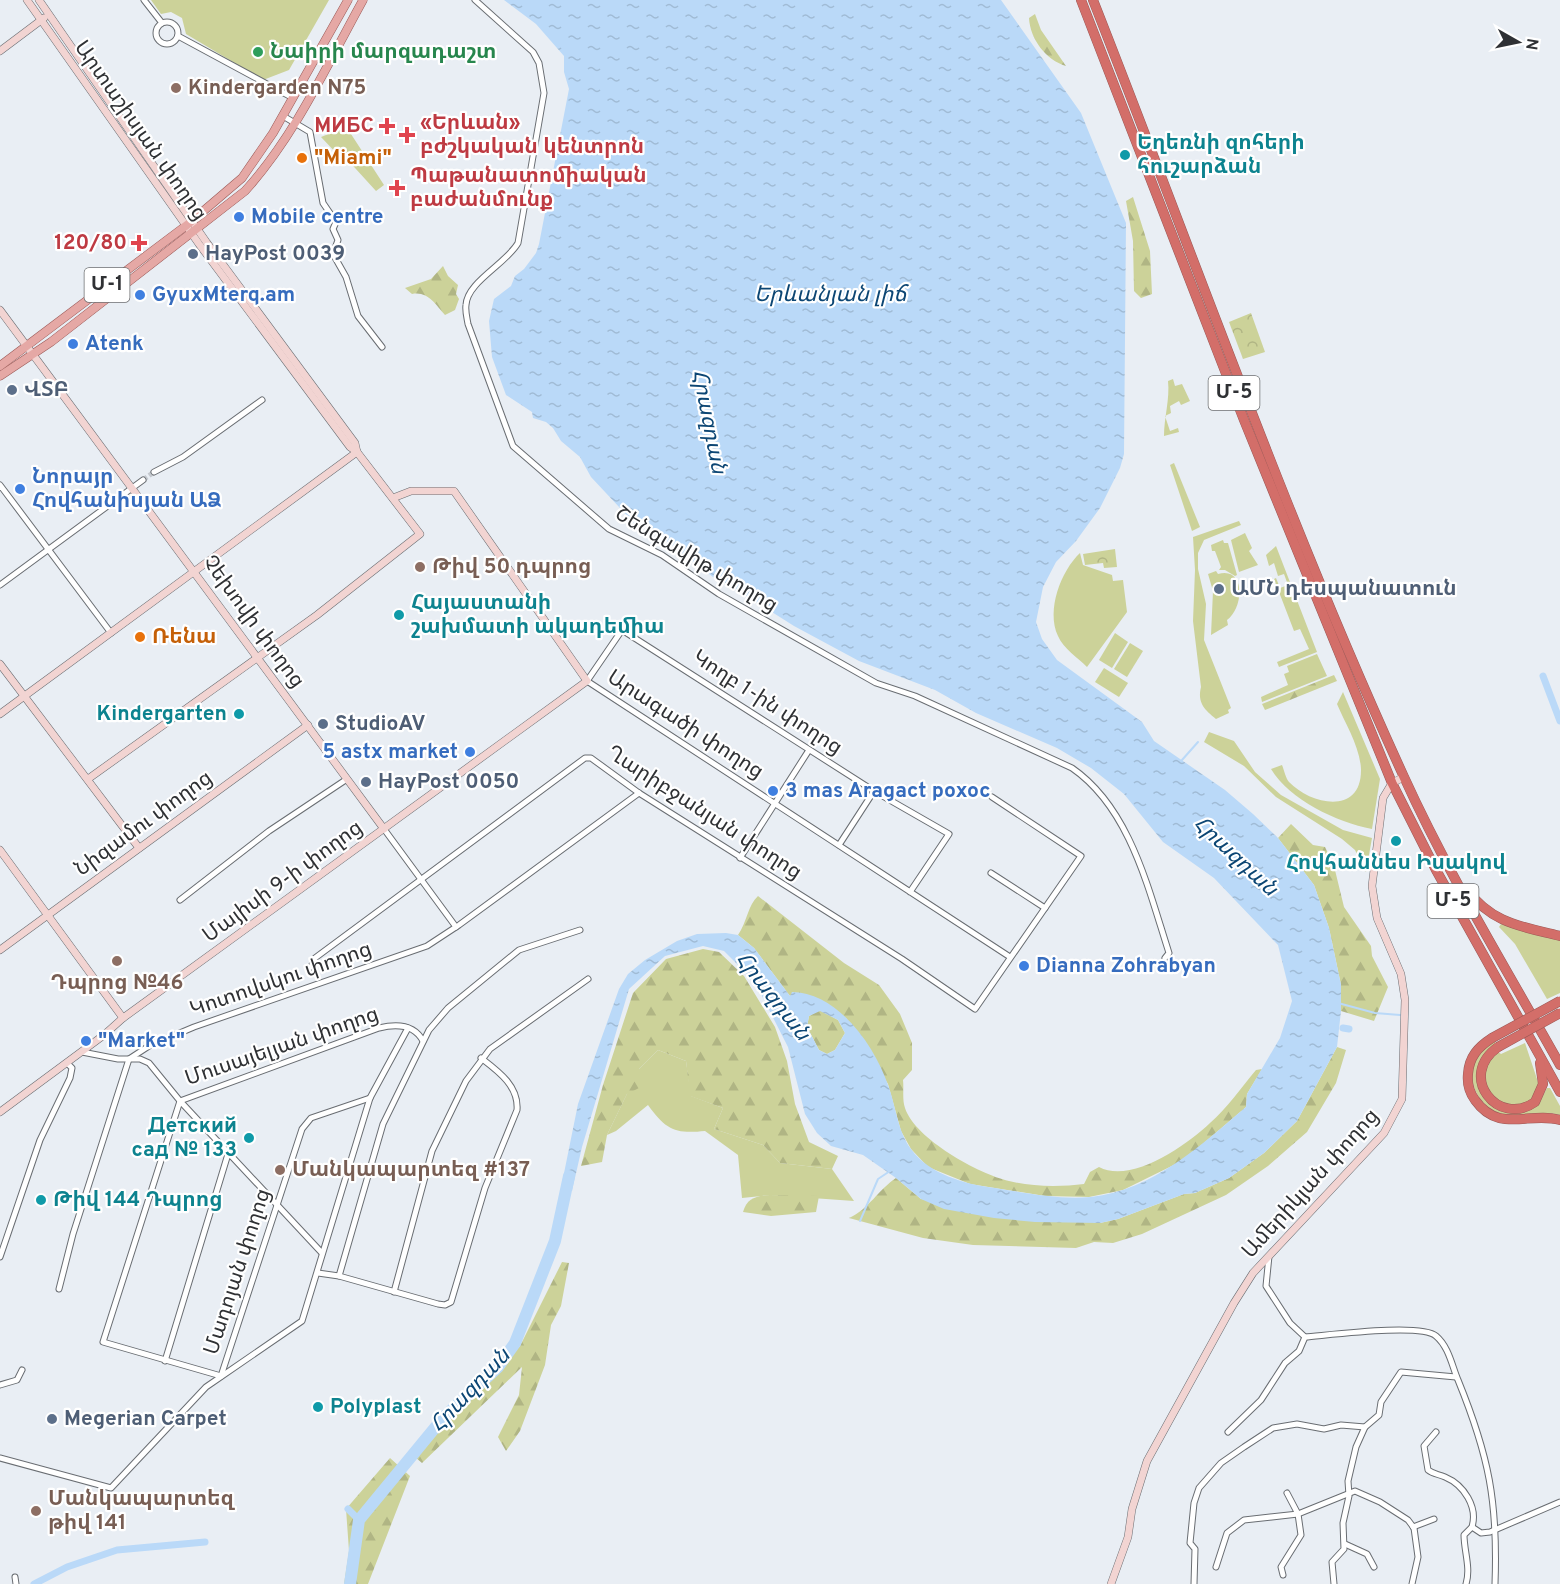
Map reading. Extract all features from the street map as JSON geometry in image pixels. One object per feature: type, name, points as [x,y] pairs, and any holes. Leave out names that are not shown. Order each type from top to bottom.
[{"type":"highway","name":"Մ-5","points":[[1081,0],[1244,420],[1392,783],[1436,870],[1560,1092]]},
{"type":"highway","name":"Մ-5","points":[[1093,0],[1310,554],[1404,777],[1447,865],[1560,1065]]},
{"type":"highway","points":[[1447,865],[1482,909],[1494,917],[1560,936]]},
{"type":"highway","points":[[1560,1001],[1483,1043],[1471,1058],[1468,1072],[1470,1092],[1479,1106],[1503,1119],[1521,1121],[1544,1117],[1560,1120]]},
{"type":"highway","points":[[1533,1047],[1542,1067],[1542,1091],[1534,1102],[1518,1109],[1496,1104],[1483,1087],[1480,1071],[1482,1062],[1498,1047],[1560,1013]]},
{"type":"main road","name":"Մ-1","points":[[0,366],[190,223],[242,178],[283,116],[348,0]]},
{"type":"main road","name":"Մ-1","points":[[0,376],[196,232],[245,191],[266,168],[363,0]]},
{"type":"street","name":"Արտաշիսյան փողոց","points":[[27,0],[190,223]]},
{"type":"street","name":"Արտաշիսյան փողոց","points":[[39,0],[196,232],[276,343],[355,443],[357,452],[420,537],[259,658]]},
{"type":"street","points":[[144,0],[162,23]]},
{"type":"street","name":"Շենգավիթ փողոց","points":[[475,0],[533,52],[539,63],[544,93],[518,243],[509,256],[470,291],[465,303],[468,324],[513,446],[609,529],[662,555],[718,594],[876,683],[926,701],[1072,768],[1091,781],[1113,808],[1137,860],[1168,953],[1165,958]]},
{"type":"street","points":[[0,51],[48,14]]},
{"type":"street","points":[[178,36],[170,44],[159,42],[156,32],[162,23],[169,22],[175,25],[178,36],[293,98]]},
{"type":"street","points":[[283,116],[310,132],[323,203],[336,222],[333,229],[338,240],[333,254],[346,277],[358,316],[382,347]]},
{"type":"street","name":"Չեխովի փողոց","points":[[0,307],[456,927]]},
{"type":"street","points":[[154,472],[183,457],[262,400]]},
{"type":"street","points":[[0,714],[357,452]]},
{"type":"street","points":[[0,585],[143,480]]},
{"type":"street","points":[[0,485],[111,633]]},
{"type":"street","name":"Արագածի փողոց","points":[[393,498],[411,491],[454,491],[587,681],[1010,957]]},
{"type":"street","name":"Կողբ 1-ին փողոց","points":[[587,681],[622,630],[874,791],[949,834],[910,892]]},
{"type":"street","points":[[88,779],[259,658]]},
{"type":"street","points":[[0,664],[139,848]]},
{"type":"street","name":"Մայիսի 9-ի փողոց","points":[[0,1112],[82,1052],[123,1018],[587,681]]},
{"type":"street","name":"Նիզամու փողոց","points":[[0,950],[308,725]]},
{"type":"street","points":[[740,858],[809,750]]},
{"type":"street","name":"Ղարիբջանյան փողոց","points":[[311,967],[315,958],[585,758],[596,761],[639,792],[902,959],[975,1009],[1010,957]]},
{"type":"street","points":[[1392,783],[1404,777]]},
{"type":"street","points":[[180,900],[269,831],[347,779]]},
{"type":"street","name":"Ամերիկյան փողոց","points":[[1111,1584],[1128,1537],[1132,1509],[1147,1461],[1252,1273],[1384,1132],[1402,1099],[1406,1000],[1401,974],[1377,918],[1372,886],[1383,798],[1392,783]]},
{"type":"street","points":[[839,845],[874,791]]},
{"type":"street","name":"Կոտովսկու փողոց","points":[[129,1059],[149,1046],[194,1027],[309,984],[418,950],[456,927],[639,792]]},
{"type":"street","points":[[992,797],[1081,856],[1010,957]]},
{"type":"street","points":[[0,850],[123,1018]]},
{"type":"street","points":[[991,873],[1045,908]]},
{"type":"street","points":[[339,1276],[383,1124],[423,1041],[448,1008],[519,951],[580,930]]},
{"type":"street","points":[[394,1292],[432,1151],[466,1081],[481,1056],[588,979]]},
{"type":"street","name":"Մուսայելյան փողոց","points":[[165,1361],[106,1344],[102,1338],[180,1101],[379,1028],[408,1028],[416,1032],[423,1041]]},
{"type":"street","points":[[228,1154],[165,1361],[221,1377],[302,1321],[370,1098],[408,1028]]},
{"type":"street","points":[[82,1052],[145,1060],[228,1154],[322,1253]]},
{"type":"street","points":[[318,1273],[339,1276],[442,1305],[451,1302],[485,1188],[517,1110],[517,1101],[509,1083],[481,1056]]},
{"type":"street","points":[[59,1289],[73,1233],[129,1059]]},
{"type":"street","points":[[0,1257],[40,1140],[70,1077],[72,1068],[67,1063]]},
{"type":"street","name":"Մադոյան փողոց","points":[[0,1458],[111,1488],[207,1387],[221,1377],[307,1121],[370,1098]]},
{"type":"street","points":[[1270,1254],[1266,1286],[1290,1323],[1305,1337],[1419,1330],[1436,1335],[1451,1358],[1456,1377],[1482,1442],[1494,1498],[1497,1529],[1495,1584]]},
{"type":"street","points":[[1228,1432],[1260,1400],[1285,1363],[1299,1351],[1305,1337]]},
{"type":"street","points":[[0,1385],[17,1380],[22,1370]]},
{"type":"street","points":[[1334,1584],[1332,1562],[1344,1550],[1345,1544],[1343,1532],[1349,1496],[1350,1470],[1365,1426],[1379,1415],[1381,1402],[1401,1372],[1456,1377]]},
{"type":"street","points":[[1194,1584],[1195,1549],[1191,1543],[1194,1503],[1199,1488],[1221,1464],[1273,1428],[1297,1424],[1324,1429],[1341,1425],[1365,1426]]},
{"type":"street","points":[[1436,1432],[1424,1446],[1427,1467],[1430,1473],[1454,1482],[1470,1500],[1473,1510],[1472,1527],[1464,1535],[1464,1551],[1467,1558],[1466,1584]]},
{"type":"street","points":[[1216,1567],[1227,1533],[1244,1520],[1298,1514],[1319,1504],[1349,1496],[1355,1491],[1365,1494],[1408,1520],[1413,1527],[1418,1557],[1412,1584]]},
{"type":"street","points":[[1283,1575],[1280,1570],[1282,1564],[1299,1542],[1301,1534],[1298,1514],[1287,1493]]},
{"type":"street","points":[[1472,1527],[1481,1533],[1497,1529],[1560,1502]]},
{"type":"street","points":[[1413,1527],[1434,1519]]},
{"type":"street","points":[[1345,1544],[1366,1554],[1374,1567]]},
{"type":"street","points":[[15,1576],[16,1584]]},
{"type":"green space","name":"Նաիրի մարզադաշտ","points":[[151,0],[329,0],[289,70],[263,80],[186,34],[182,18],[171,12],[161,14]]},
{"type":"green space","points":[[1035,14],[1041,30],[1066,66],[1052,59],[1040,48],[1030,26],[1029,18]]},
{"type":"green space","points":[[341,129],[351,134],[384,185],[376,191],[345,157],[339,156],[321,137]]},
{"type":"green space","points":[[1133,197],[1150,251],[1152,294],[1141,298],[1134,291],[1133,241],[1126,201]]},
{"type":"green space","points":[[443,266],[448,276],[458,285],[456,294],[459,299],[455,310],[445,315],[427,296],[412,294],[405,288],[431,279]]},
{"type":"green space","points":[[1251,313],[1265,352],[1243,359],[1229,322]]},
{"type":"green space","points":[[1173,379],[1175,386],[1182,384],[1190,401],[1181,405],[1179,401],[1170,406],[1171,413],[1166,416],[1168,381]]},
{"type":"green space","points":[[1166,418],[1170,431],[1178,428],[1179,432],[1164,436]]},
{"type":"green space","points":[[1174,463],[1200,527],[1192,531],[1170,465]]},
{"type":"green space","points":[[1239,521],[1241,525],[1204,540],[1198,553],[1198,569],[1206,604],[1204,640],[1231,708],[1228,710],[1229,713],[1216,719],[1205,709],[1200,697],[1201,687],[1193,621],[1195,570],[1193,537]]},
{"type":"green space","points":[[1245,533],[1252,548],[1249,551],[1258,565],[1239,572],[1231,540]]},
{"type":"green space","points":[[1223,540],[1224,543],[1228,543],[1237,575],[1235,576],[1225,570],[1219,570],[1221,567],[1215,551],[1212,551],[1211,545]]},
{"type":"green space","points":[[1276,546],[1317,652],[1279,667],[1277,662],[1309,649],[1300,629],[1294,631],[1274,579],[1276,578],[1280,588],[1288,585],[1284,574],[1278,576],[1274,563],[1269,566],[1266,555]]},
{"type":"green space","points":[[1115,549],[1117,567],[1104,568],[1103,563],[1085,565],[1083,554]]},
{"type":"green space","points":[[1080,553],[1083,565],[1112,575],[1113,581],[1123,580],[1127,612],[1087,667],[1060,640],[1054,615],[1057,592],[1062,580]]},
{"type":"green space","points":[[1216,571],[1218,574],[1227,573],[1234,576],[1238,582],[1239,598],[1237,607],[1227,620],[1228,625],[1211,635],[1213,591],[1208,574]]},
{"type":"green space","points":[[1115,633],[1128,642],[1112,668],[1099,660]]},
{"type":"green space","points":[[1130,643],[1143,651],[1127,677],[1114,669]]},
{"type":"green space","points":[[1317,654],[1327,676],[1262,702],[1261,697],[1288,685],[1284,674],[1289,672],[1287,666]]},
{"type":"green space","points":[[1104,668],[1128,683],[1119,697],[1095,682]]},
{"type":"green space","points":[[1334,675],[1337,681],[1265,710],[1262,704]]},
{"type":"green space","points":[[1343,692],[1380,779],[1372,829],[1344,821],[1315,808],[1290,790],[1271,769],[1282,765],[1289,782],[1298,790],[1322,800],[1334,802],[1344,800],[1353,794],[1359,784],[1361,769],[1355,744],[1337,704]]},
{"type":"green space","points":[[1209,732],[1234,741],[1255,772],[1281,795],[1343,830],[1372,838],[1366,872],[1355,850],[1342,839],[1276,797],[1244,766],[1204,742]]},
{"type":"green space","points":[[1291,824],[1313,845],[1325,847],[1334,866],[1344,907],[1371,946],[1372,956],[1388,987],[1374,1021],[1341,1011],[1341,985],[1329,928],[1314,885],[1278,838]]},
{"type":"green space","points":[[758,896],[844,963],[879,985],[900,1014],[912,1043],[912,1070],[903,1080],[904,1105],[911,1120],[934,1143],[966,1163],[996,1177],[1046,1186],[1075,1185],[1084,1184],[1090,1172],[1099,1167],[1112,1171],[1126,1171],[1142,1167],[1173,1152],[1200,1132],[1222,1111],[1256,1070],[1262,1069],[1247,1094],[1246,1107],[1184,1160],[1123,1190],[1089,1197],[1045,1196],[970,1184],[928,1167],[911,1149],[901,1131],[888,1084],[846,1018],[790,996],[754,948],[738,935]]},
{"type":"green space","points":[[1501,924],[1560,940],[1560,993],[1547,999],[1515,944],[1499,927]]},
{"type":"green space","points":[[703,949],[719,952],[744,976],[775,1027],[787,1061],[795,1104],[809,1142],[838,1156],[832,1169],[780,1163],[763,1145],[714,1129],[723,1108],[690,1096],[686,1061],[658,1050],[639,1069],[645,1085],[627,1094],[607,1135],[602,1162],[581,1166],[603,1085],[633,993],[666,959]]},
{"type":"green space","points":[[820,1010],[838,1020],[845,1033],[835,1050],[827,1054],[819,1050],[807,1027],[809,1016]]},
{"type":"green space","points":[[1494,1040],[1496,1044],[1481,1058],[1477,1070],[1480,1090],[1518,1113],[1538,1105],[1547,1088],[1550,1088],[1560,1106],[1560,1115],[1546,1113],[1523,1117],[1507,1116],[1492,1110],[1480,1099],[1473,1084],[1472,1070],[1476,1059]]},
{"type":"green space","points":[[1525,1043],[1539,1085],[1529,1101],[1518,1106],[1508,1105],[1498,1101],[1491,1093],[1486,1083],[1485,1072],[1489,1061],[1497,1051],[1501,1054]]},
{"type":"green space","points":[[1337,1047],[1346,1050],[1336,1083],[1307,1132],[1268,1166],[1226,1195],[1142,1234],[1113,1243],[1094,1242],[1076,1248],[973,1245],[923,1238],[849,1218],[862,1210],[896,1178],[921,1199],[1100,1223],[1118,1219],[1184,1194],[1195,1193],[1229,1178],[1264,1153],[1297,1121]]},
{"type":"green space","points":[[658,1050],[686,1061],[691,1096],[723,1108],[714,1129],[763,1145],[780,1163],[832,1169],[854,1201],[770,1195],[742,1198],[738,1155],[705,1131],[679,1131],[666,1125],[648,1105],[616,1131],[607,1135],[639,1069]]},
{"type":"green space","points":[[770,1195],[819,1196],[816,1212],[771,1216],[743,1212],[753,1199]]},
{"type":"green space","points":[[562,1262],[569,1263],[561,1306],[551,1325],[545,1365],[520,1431],[506,1451],[498,1437],[519,1395],[522,1367],[422,1463],[415,1457],[520,1346]]},
{"type":"green space","points":[[390,1458],[410,1476],[368,1584],[344,1584],[349,1551],[346,1509]]},
{"type":"water","name":"Երևանյան լիճ","points":[[504,0],[1001,0],[1081,113],[1126,223],[1124,454],[1120,468],[1100,508],[1076,541],[1056,562],[1043,587],[1036,622],[1042,639],[1057,660],[1142,722],[1154,741],[1225,790],[1278,838],[1314,885],[1329,928],[1341,985],[1337,1047],[1297,1121],[1264,1153],[1229,1178],[1195,1193],[1184,1194],[1118,1219],[1100,1223],[1035,1222],[994,1218],[944,1209],[921,1199],[863,1155],[831,1146],[817,1133],[805,1114],[788,1047],[761,994],[746,973],[724,951],[703,946],[665,956],[629,989],[582,1147],[572,1191],[561,1188],[578,1104],[619,989],[628,974],[645,960],[677,941],[697,934],[738,935],[754,948],[790,996],[792,992],[809,994],[839,1011],[852,1024],[864,1038],[882,1070],[906,1142],[928,1166],[960,1181],[1043,1196],[1079,1198],[1114,1193],[1155,1176],[1211,1137],[1246,1107],[1247,1094],[1280,1038],[1292,1001],[1278,945],[1214,878],[1163,842],[1124,794],[1091,768],[1057,748],[976,713],[935,690],[859,661],[794,626],[728,584],[717,580],[645,525],[634,523],[591,477],[580,457],[561,441],[553,428],[546,422],[533,418],[532,412],[506,395],[492,357],[489,321],[494,299],[511,286],[515,276],[524,269],[536,253],[569,89],[564,72],[564,56],[536,24]],"holes":[[[820,1011],[838,1020],[845,1033],[835,1050],[827,1054],[819,1050],[807,1027],[809,1016]]]},
{"type":"waterway","points":[[1543,676],[1560,721]]},
{"type":"waterway","points":[[1182,760],[1198,742]]},
{"type":"waterway","points":[[1338,1003],[1375,1013],[1400,1015]]},
{"type":"waterway","points":[[1343,1028],[1349,1029]]},
{"type":"waterway","points":[[860,1221],[878,1179],[890,1171]]},
{"type":"waterway","name":"Հրազդան","points":[[350,1584],[359,1520],[443,1418],[498,1367],[515,1343],[555,1241],[569,1176]]},
{"type":"waterway","points":[[348,1509],[359,1520]]},
{"type":"waterway","points":[[34,1584],[67,1567],[117,1550],[205,1542]]},
{"type":"tunnel","points":[[143,480],[154,472]]},
{"type":"place","name":"Նաիրի մարզադաշտ","points":[[258,52]]},
{"type":"place","name":"Kindergarden N75","points":[[176,88]]},
{"type":"place","name":"МИБС","points":[[387,126]]},
{"type":"place","name":"«Երևան» բժշկական կենտրոն","points":[[407,135]]},
{"type":"place","name":"Եղեռնի զոհերի հուշարձան","points":[[1125,155]]},
{"type":"place","name":"\"Miami\"","points":[[302,158]]},
{"type":"place","name":"Պաթանատոմիական բաժանմունք","points":[[397,188]]},
{"type":"place","name":"Mobile centre","points":[[239,217]]},
{"type":"place","name":"120/80","points":[[139,243]]},
{"type":"place","name":"HayPost 0039","points":[[193,254]]},
{"type":"place","name":"GyuxMterq.am","points":[[140,295]]},
{"type":"place","name":"Atenk","points":[[73,344]]},
{"type":"place","name":"ՎՏԲ","points":[[12,390]]},
{"type":"place","name":"Նորայր Հովհանիսյան ԱՁ","points":[[20,489]]},
{"type":"place","name":"Թիվ 50 դպրոց","points":[[420,567]]},
{"type":"place","name":"ԱՄՆ դեսպանատուն","points":[[1219,589]]},
{"type":"place","name":"Հայաստանի շախմատի ակադեմիա","points":[[399,615]]},
{"type":"place","name":"Ռենա","points":[[140,637]]},
{"type":"place","name":"Kindergarten","points":[[239,714]]},
{"type":"place","name":"StudioAV","points":[[323,724]]},
{"type":"place","name":"5 astx market","points":[[470,752]]},
{"type":"place","name":"HayPost 0050","points":[[366,782]]},
{"type":"place","name":"3 mas Aragact poxoc","points":[[773,791]]},
{"type":"place","name":"Հովհաննես Իսակով","points":[[1396,841]]},
{"type":"place","name":"Դպրոց №46","points":[[117,961]]},
{"type":"place","name":"Dianna Zohrabyan","points":[[1024,966]]},
{"type":"place","name":"\"Market\"","points":[[86,1041]]},
{"type":"place","name":"Детский сад № 133","points":[[249,1138]]},
{"type":"place","name":"Մանկապարտեզ #137","points":[[280,1170]]},
{"type":"place","name":"Թիվ 144 Դպրոց","points":[[41,1200]]},
{"type":"place","name":"Polyplast","points":[[318,1407]]},
{"type":"place","name":"Megerian Carpet","points":[[52,1419]]},
{"type":"place","name":"Մանկապարտեզ թիվ 141","points":[[36,1511]]}]
